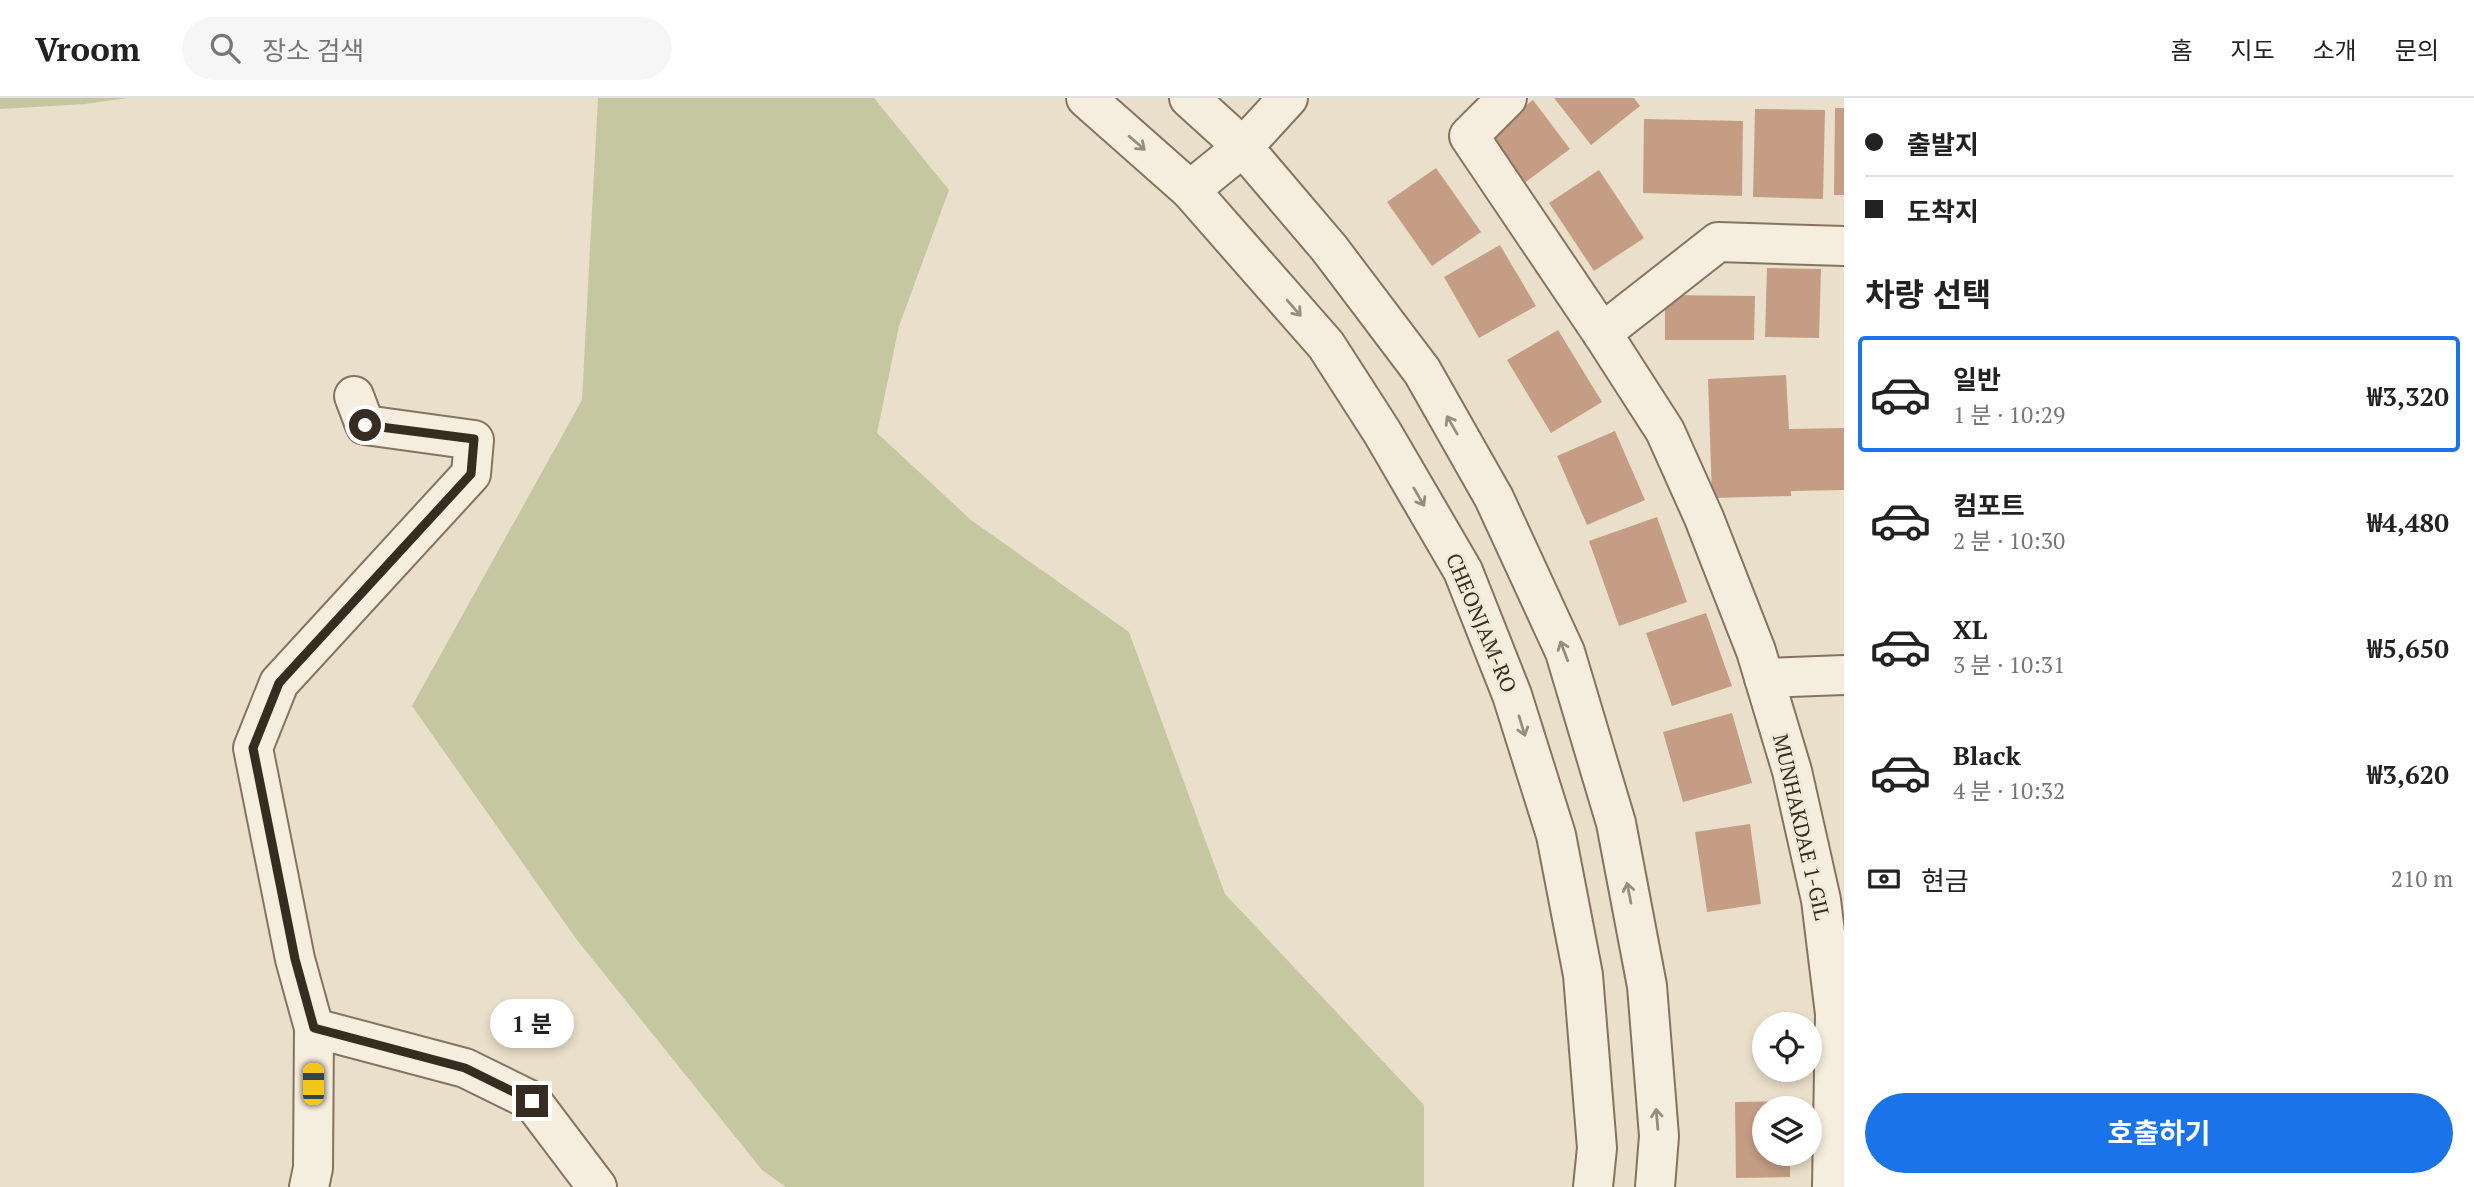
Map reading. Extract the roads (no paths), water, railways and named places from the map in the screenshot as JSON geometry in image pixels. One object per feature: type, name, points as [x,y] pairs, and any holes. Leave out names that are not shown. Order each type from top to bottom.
[{"type":"street","name":"CHEONJAM-RO","points":[[1086,98],[1190,190],[1326,345],[1382,432],[1463,571],[1513,695],[1556,835],[1583,975],[1597,1148],[1593,1187]]},
{"type":"street","points":[[1189,98],[1243,147],[1329,248],[1422,371],[1494,498],[1565,652],[1616,823],[1647,986],[1659,1136],[1655,1187]]},
{"type":"street","points":[[1190,190],[1243,147],[1288,98]]},
{"type":"street","name":"MUNHAKDAE 1-GIL","points":[[1507,98],[1469,136],[1665,431],[1703,517],[1756,651],[1792,771],[1822,912],[1836,1014],[1832,1187]]},
{"type":"street","points":[[1602,333],[1718,242],[1844,246]]},
{"type":"street","points":[[309,1187],[313,1168],[314,1028],[295,959],[253,748],[279,683],[471,474],[474,439],[365,425],[354,396]]},
{"type":"street","points":[[1764,678],[1844,676]]},
{"type":"street","points":[[314,1028],[465,1068],[532,1101],[597,1187]]}]
